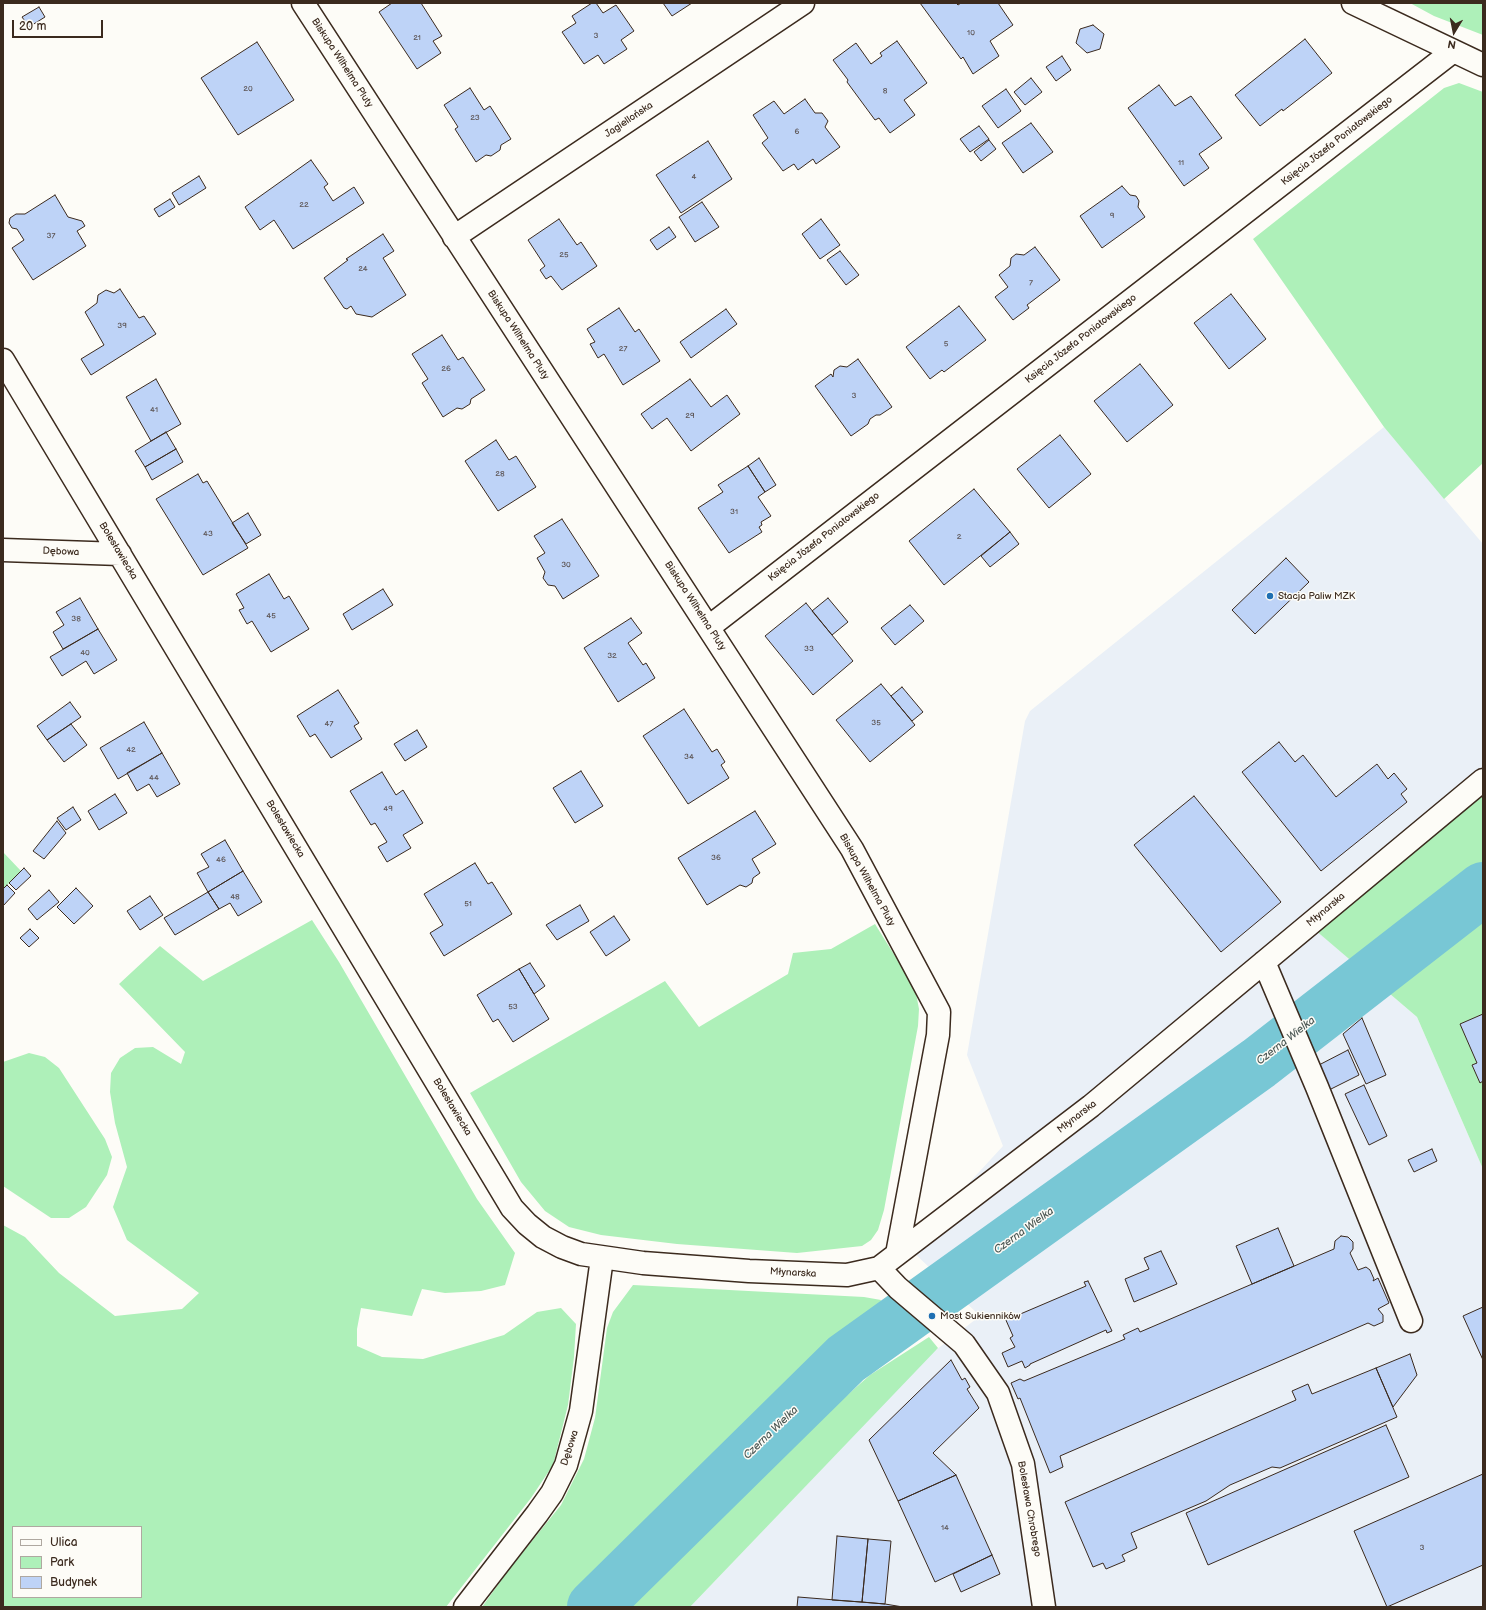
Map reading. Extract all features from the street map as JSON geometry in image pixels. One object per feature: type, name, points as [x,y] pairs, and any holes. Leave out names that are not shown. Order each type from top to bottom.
[{"type":"street","name":"Biskupa Wilhelma Pluty","points":[[303,3],[852,849],[939,1012],[938,1035],[897,1254]]},
{"type":"street","name":"Jagiellońska","points":[[454,237],[803,3]]},
{"type":"street","points":[[1352,3],[1452,52],[1483,65]]},
{"type":"street","name":"Księcia Józefa Poniatowskiego","points":[[709,627],[1452,52]]},
{"type":"street","name":"Bolesławiecka","points":[[3,360],[512,1208],[527,1224],[543,1237],[562,1247],[602,1258]]},
{"type":"street","name":"Dębowa","points":[[3,550],[120,554]]},
{"type":"street","name":"Młynarska","points":[[602,1258],[689,1267],[828,1275],[847,1275],[879,1268],[1091,1106],[1483,780]]},
{"type":"street","points":[[1264,962],[1317,1086],[1411,1321]]},
{"type":"street","name":"Dębowa","points":[[465,1607],[552,1493],[566,1465],[581,1411],[602,1258]]},
{"type":"street","name":"Bolesława Chrobrego","points":[[879,1268],[898,1288],[964,1344],[998,1393],[1023,1464],[1044,1607]]},
{"type":"shaded area","points":[[1384,427],[1483,544],[1483,777],[1308,923],[1417,1017],[1483,1169],[1483,1607],[690,1607],[932,1353],[980,1316],[909,1248],[1003,1146],[967,1055],[1025,721],[1030,711]]},
{"type":"green space","points":[[1410,3],[1483,3],[1483,35],[1434,16]]},
{"type":"green space","points":[[1459,83],[1483,92],[1483,463],[1444,499],[1384,427],[1253,239],[1444,88]]},
{"type":"green space","points":[[1483,777],[1483,1169],[1417,1017],[1307,923]]},
{"type":"green space","points":[[3,852],[21,871],[3,889]]},
{"type":"green space","points":[[312,920],[339,962],[477,1199],[515,1253],[505,1285],[481,1291],[445,1293],[422,1289],[412,1316],[361,1308],[357,1329],[357,1346],[382,1357],[423,1359],[504,1335],[537,1312],[561,1308],[576,1324],[574,1357],[568,1405],[553,1465],[531,1498],[446,1607],[3,1607],[3,1225],[25,1237],[59,1273],[115,1316],[182,1309],[199,1293],[127,1240],[113,1207],[127,1167],[115,1123],[110,1092],[111,1073],[120,1058],[135,1048],[153,1047],[181,1064],[185,1052],[119,984],[160,946],[203,981]]},
{"type":"green space","points":[[875,924],[915,988],[919,1009],[918,1026],[884,1210],[878,1230],[871,1240],[862,1246],[797,1253],[677,1244],[601,1235],[569,1227],[545,1211],[521,1182],[470,1093],[665,981],[699,1027],[788,974],[793,953],[831,949]]},
{"type":"green space","points":[[29,1053],[45,1057],[59,1068],[105,1139],[112,1157],[107,1175],[86,1207],[69,1218],[51,1218],[3,1186],[3,1062]]},
{"type":"green space","points":[[633,1285],[864,1297],[881,1300],[876,1317],[801,1381],[672,1503],[576,1607],[482,1607],[507,1572],[561,1505],[584,1459],[595,1418],[607,1328],[613,1312]]},
{"type":"green space","points":[[929,1337],[938,1348],[690,1607],[620,1607],[623,1602],[708,1518],[870,1375]]},
{"type":"building","points":[[392,3],[421,3],[442,36],[433,41],[441,53],[417,69],[379,12]]},
{"type":"building","points":[[592,3],[596,3],[603,13],[616,5],[634,31],[621,40],[627,49],[604,64],[598,55],[584,64],[562,32],[576,23],[572,16]]},
{"type":"building","points":[[663,3],[692,3],[672,16]]},
{"type":"building","points":[[920,3],[956,3],[958,5],[961,3],[998,3],[1013,25],[990,41],[999,56],[973,74],[963,57],[961,59]]},
{"type":"building","points":[[39,7],[45,17],[29,27],[22,17]]},
{"type":"building","points":[[1093,25],[1104,34],[1100,49],[1087,53],[1076,43],[1080,29]]},
{"type":"building","points":[[1305,39],[1332,73],[1283,111],[1282,109],[1260,126],[1235,95]]},
{"type":"building","points":[[897,41],[927,83],[904,100],[915,115],[890,133],[879,118],[875,120],[833,60],[856,43],[871,64],[882,56],[880,53]]},
{"type":"building","points":[[257,42],[294,100],[238,135],[201,78]]},
{"type":"building","points":[[1062,56],[1071,70],[1056,81],[1046,67]]},
{"type":"building","points":[[1031,78],[1042,92],[1025,105],[1014,92]]},
{"type":"building","points":[[1159,85],[1175,106],[1191,96],[1222,138],[1199,154],[1209,168],[1184,186],[1128,108]]},
{"type":"building","points":[[470,88],[484,110],[490,106],[511,139],[501,145],[500,150],[491,156],[486,155],[476,162],[455,129],[458,127],[444,105]]},
{"type":"building","points":[[1006,89],[1021,111],[998,128],[982,106]]},
{"type":"building","points":[[805,99],[815,113],[822,113],[828,121],[825,127],[840,147],[816,164],[813,159],[798,170],[794,164],[783,171],[762,143],[768,138],[753,115],[774,101],[784,114]]},
{"type":"building","points":[[1031,123],[1053,152],[1023,173],[1002,143]]},
{"type":"building","points":[[979,126],[989,139],[970,152],[960,139]]},
{"type":"building","points":[[989,140],[996,149],[981,161],[974,152]]},
{"type":"building","points":[[708,141],[732,179],[681,213],[656,175]]},
{"type":"building","points":[[311,160],[328,184],[324,187],[333,201],[354,187],[364,203],[293,249],[274,220],[260,230],[245,207]]},
{"type":"building","points":[[199,176],[206,188],[179,205],[172,193]]},
{"type":"building","points":[[1122,186],[1130,195],[1136,196],[1139,201],[1138,207],[1145,217],[1102,248],[1080,216]]},
{"type":"building","points":[[55,195],[68,217],[82,221],[85,226],[77,231],[86,246],[33,280],[12,248],[24,240],[17,229],[12,228],[9,223],[10,218],[16,214],[25,214]]},
{"type":"building","points":[[170,199],[175,207],[159,217],[154,209]]},
{"type":"building","points":[[702,202],[719,227],[695,242],[679,217]]},
{"type":"building","points":[[559,219],[577,245],[581,242],[597,266],[562,290],[551,276],[546,279],[540,270],[545,266],[528,240]]},
{"type":"building","points":[[821,219],[840,245],[820,259],[802,234]]},
{"type":"building","points":[[669,227],[676,237],[657,250],[650,240]]},
{"type":"building","points":[[383,234],[394,251],[383,258],[406,295],[372,317],[356,314],[351,306],[347,309],[344,308],[324,278],[348,260],[346,259]]},
{"type":"building","points":[[1035,247],[1060,280],[1027,305],[1029,308],[1013,320],[995,297],[1008,287],[999,275],[1010,266],[1011,258],[1016,254],[1024,255]]},
{"type":"building","points":[[840,251],[859,275],[846,285],[827,260]]},
{"type":"building","points":[[120,289],[139,318],[144,316],[156,334],[91,375],[81,359],[104,345],[85,312],[97,303],[98,295],[106,290],[114,293]]},
{"type":"building","points":[[1231,294],[1266,339],[1229,369],[1194,323]]},
{"type":"building","points":[[959,306],[986,340],[944,372],[942,370],[930,379],[906,347]]},
{"type":"building","points":[[619,308],[635,332],[639,329],[660,361],[623,385],[604,354],[598,358],[590,344],[595,342],[587,329]]},
{"type":"building","points":[[726,309],[737,324],[691,358],[680,342]]},
{"type":"building","points":[[442,335],[458,360],[463,357],[485,390],[471,399],[470,404],[462,409],[457,408],[443,417],[422,383],[428,379],[412,354]]},
{"type":"building","points":[[858,359],[892,407],[880,415],[876,415],[870,419],[868,424],[851,436],[815,386],[831,374],[833,377],[834,370],[840,366],[847,367]]},
{"type":"building","points":[[1140,364],[1173,405],[1127,442],[1094,401]]},
{"type":"building","points":[[156,379],[181,424],[151,441],[126,397]]},
{"type":"building","points":[[690,379],[711,407],[727,395],[740,414],[691,451],[667,418],[652,429],[641,414]]},
{"type":"building","points":[[166,432],[176,449],[145,467],[135,451]]},
{"type":"building","points":[[1060,435],[1091,474],[1049,508],[1017,469]]},
{"type":"building","points":[[496,440],[509,460],[516,456],[536,487],[498,511],[465,461]]},
{"type":"building","points":[[176,449],[183,462],[152,480],[145,467]]},
{"type":"building","points":[[759,458],[776,485],[765,492],[748,466]]},
{"type":"building","points":[[748,466],[765,492],[758,497],[771,516],[761,522],[762,525],[759,527],[762,532],[729,553],[698,508],[723,492],[718,485]]},
{"type":"building","points":[[198,474],[203,483],[207,481],[248,548],[203,575],[156,499]]},
{"type":"building","points":[[974,489],[1010,532],[944,585],[909,541]]},
{"type":"building","points":[[248,513],[261,535],[246,544],[232,523]]},
{"type":"building","points":[[562,519],[599,576],[563,599],[555,586],[548,585],[543,578],[545,572],[537,558],[545,553],[534,536]]},
{"type":"building","points":[[1010,532],[1019,544],[990,567],[981,556]]},
{"type":"building","name":"Stacja Paliw MZK","points":[[1286,558],[1309,582],[1255,634],[1232,610]]},
{"type":"building","points":[[269,574],[284,599],[289,596],[309,629],[271,652],[252,621],[247,624],[239,610],[244,608],[236,594]]},
{"type":"building","points":[[383,589],[393,605],[352,630],[343,614]]},
{"type":"building","points":[[80,598],[98,629],[63,649],[53,632],[64,625],[56,612]]},
{"type":"building","points":[[828,598],[848,622],[832,635],[812,611]]},
{"type":"building","points":[[806,603],[853,661],[813,695],[765,636]]},
{"type":"building","points":[[910,605],[924,621],[895,645],[881,628]]},
{"type":"building","points":[[631,618],[642,633],[628,643],[643,665],[646,663],[655,678],[618,702],[584,648]]},
{"type":"building","points":[[98,629],[117,660],[94,674],[86,661],[62,676],[50,657]]},
{"type":"building","points":[[881,684],[915,725],[870,762],[836,720]]},
{"type":"building","points":[[902,687],[923,712],[912,721],[891,696]]},
{"type":"building","points":[[338,690],[359,723],[354,726],[362,739],[331,758],[315,734],[310,737],[297,716]]},
{"type":"building","points":[[70,702],[81,717],[47,740],[37,726]]},
{"type":"building","points":[[684,709],[712,752],[717,749],[725,762],[721,765],[729,778],[688,804],[643,736]]},
{"type":"building","points":[[144,722],[162,753],[118,779],[100,748]]},
{"type":"building","points":[[71,724],[87,745],[64,762],[47,740]]},
{"type":"building","points":[[417,730],[427,747],[405,761],[394,744]]},
{"type":"building","points":[[1279,742],[1295,762],[1303,755],[1336,797],[1377,764],[1388,779],[1394,773],[1407,789],[1401,794],[1407,802],[1321,871],[1242,772]]},
{"type":"building","points":[[162,753],[180,784],[157,797],[149,784],[137,791],[127,773]]},
{"type":"building","points":[[581,771],[603,806],[575,823],[553,788]]},
{"type":"building","points":[[382,772],[396,795],[403,790],[423,823],[403,835],[411,848],[387,862],[378,847],[387,842],[375,823],[371,825],[350,791]]},
{"type":"building","points":[[115,794],[127,813],[99,830],[88,811]]},
{"type":"building","points":[[1194,796],[1281,902],[1221,952],[1134,845]]},
{"type":"building","points":[[73,807],[81,820],[66,830],[57,818]]},
{"type":"building","points":[[755,811],[776,844],[752,859],[760,873],[753,878],[752,883],[746,887],[740,885],[707,905],[678,858]]},
{"type":"building","points":[[57,821],[66,833],[44,859],[33,851]]},
{"type":"building","points":[[225,840],[243,871],[208,892],[197,873],[209,867],[201,854]]},
{"type":"building","points":[[475,863],[488,884],[492,882],[512,914],[444,956],[430,933],[443,925],[424,894]]},
{"type":"building","points":[[24,868],[31,876],[16,890],[9,883]]},
{"type":"building","points":[[243,871],[262,902],[238,916],[230,903],[219,909],[208,892]]},
{"type":"building","points":[[7,885],[15,893],[3,906],[3,889]]},
{"type":"building","points":[[76,888],[93,906],[74,924],[57,907]]},
{"type":"building","points":[[49,890],[59,902],[37,920],[28,909]]},
{"type":"building","points":[[208,892],[219,909],[175,935],[164,918]]},
{"type":"building","points":[[150,896],[163,915],[140,930],[127,911]]},
{"type":"building","points":[[580,905],[589,921],[557,940],[546,925]]},
{"type":"building","points":[[614,916],[630,940],[606,956],[590,932]]},
{"type":"building","points":[[30,929],[39,938],[29,947],[20,938]]},
{"type":"building","points":[[530,963],[545,986],[534,994],[519,969]]},
{"type":"building","points":[[519,969],[549,1019],[513,1042],[498,1019],[493,1022],[477,995]]},
{"type":"building","points":[[1483,1014],[1483,1081],[1480,1083],[1472,1065],[1477,1063],[1460,1024]]},
{"type":"building","points":[[1362,1018],[1386,1075],[1366,1084],[1343,1034]]},
{"type":"building","points":[[1348,1050],[1359,1075],[1329,1090],[1317,1066]]},
{"type":"building","points":[[1364,1085],[1387,1136],[1369,1145],[1345,1094]]},
{"type":"building","points":[[1432,1149],[1437,1161],[1414,1172],[1408,1160]]},
{"type":"building","points":[[1278,1228],[1294,1266],[1252,1284],[1236,1246]]},
{"type":"building","points":[[1341,1236],[1348,1237],[1353,1242],[1353,1249],[1350,1253],[1358,1270],[1366,1267],[1370,1270],[1374,1279],[1373,1281],[1378,1278],[1389,1303],[1378,1309],[1383,1315],[1383,1322],[1374,1326],[1368,1323],[1060,1456],[1063,1467],[1050,1473],[1020,1398],[1018,1399],[1011,1383],[1020,1379],[1024,1381],[1125,1339],[1123,1335],[1138,1328],[1140,1332],[1334,1249],[1335,1241]]},
{"type":"building","points":[[1161,1251],[1177,1284],[1134,1302],[1125,1279],[1149,1269],[1144,1258]]},
{"type":"building","points":[[1088,1281],[1112,1331],[1107,1333],[1106,1330],[1030,1364],[1025,1368],[1022,1361],[1008,1367],[1002,1353],[1015,1347],[1010,1338],[1013,1336],[1005,1318],[1010,1315],[1011,1318],[1086,1286],[1084,1282]]},
{"type":"building","points":[[1483,1307],[1483,1360],[1463,1316]]},
{"type":"building","points":[[1410,1354],[1417,1375],[1393,1407],[1376,1368]]},
{"type":"building","points":[[951,1360],[962,1380],[965,1378],[970,1387],[967,1389],[979,1408],[933,1453],[956,1475],[898,1501],[869,1440]]},
{"type":"building","points":[[1376,1368],[1397,1417],[1280,1468],[1272,1467],[1230,1485],[1206,1501],[1131,1533],[1137,1548],[1122,1555],[1125,1561],[1106,1569],[1103,1563],[1093,1567],[1065,1502],[1296,1400],[1292,1391],[1308,1384],[1312,1394]]},
{"type":"building","points":[[1386,1425],[1409,1477],[1208,1565],[1186,1513]]},
{"type":"building","points":[[1483,1474],[1483,1565],[1387,1607],[1354,1531]]},
{"type":"building","points":[[956,1475],[992,1555],[935,1582],[898,1501]]},
{"type":"building","points":[[837,1536],[868,1539],[862,1602],[832,1600]]},
{"type":"building","points":[[868,1539],[891,1541],[885,1604],[862,1602]]},
{"type":"building","points":[[992,1555],[1000,1574],[961,1592],[953,1574]]},
{"type":"building","points":[[798,1597],[885,1604],[903,1607],[797,1607]]},
{"type":"waterway","name":"Czerna Wielka","points":[[594,1607],[846,1359],[1259,1063],[1483,889]]},
{"type":"place","name":"Stacja Paliw MZK","points":[[1270,596]]},
{"type":"place","name":"Most Sukienników","points":[[932,1316]]}]
